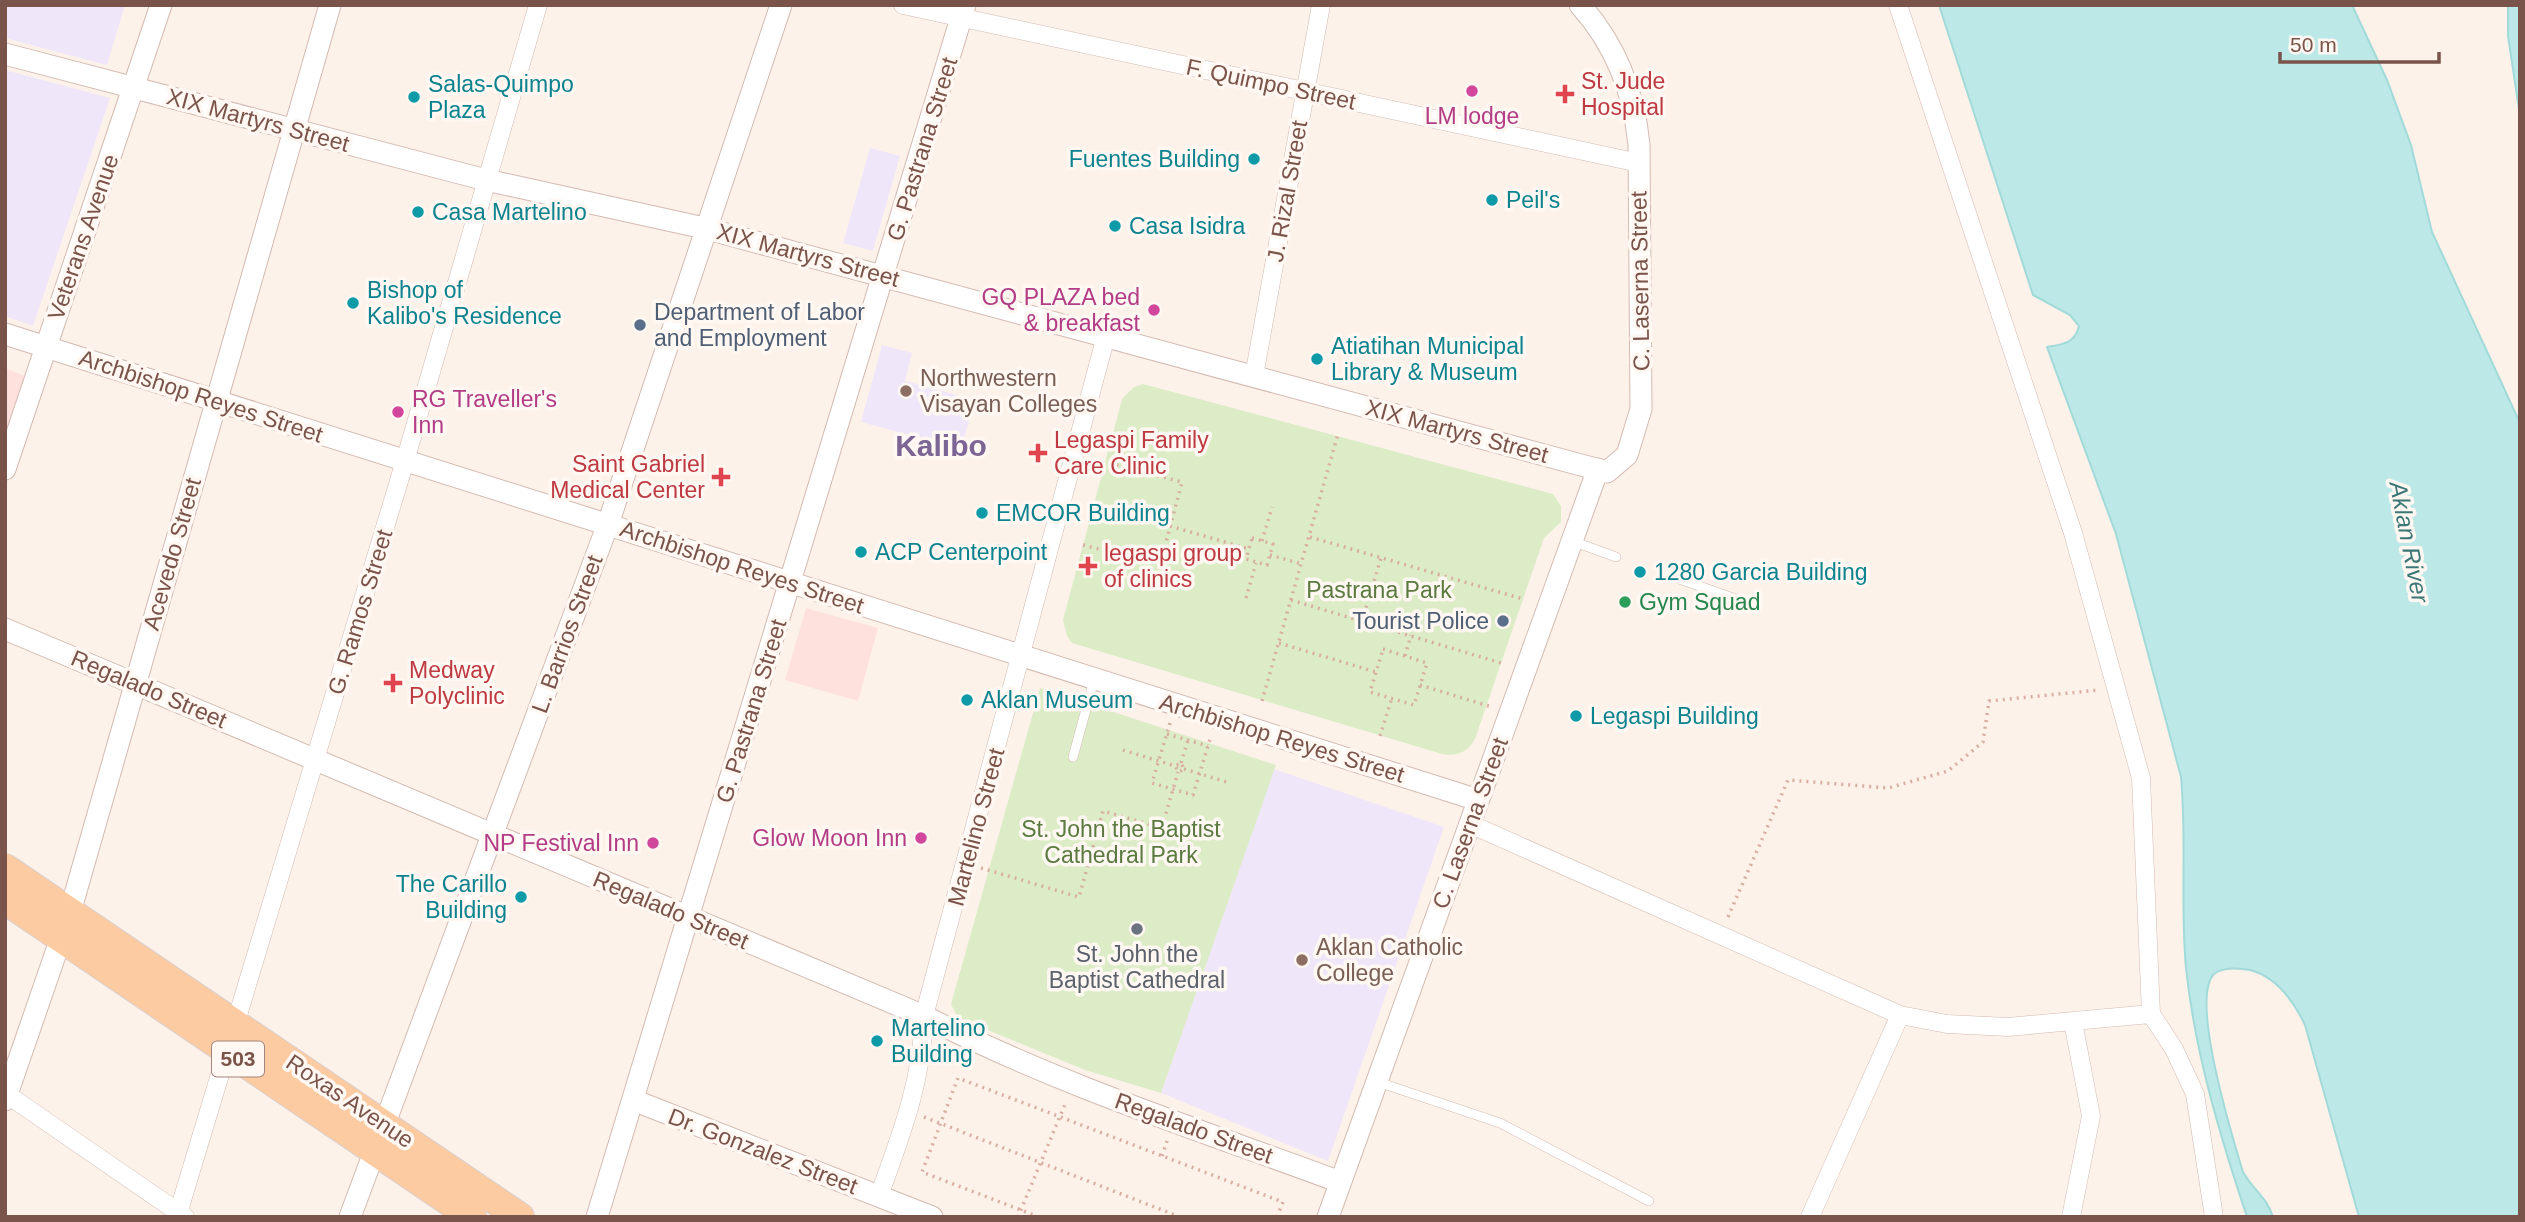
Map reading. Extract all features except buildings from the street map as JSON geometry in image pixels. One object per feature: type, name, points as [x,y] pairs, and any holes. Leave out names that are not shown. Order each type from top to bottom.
[{"type":"main road","name":"Roxas Avenue","points":[[5,867],[520,1217]]},
{"type":"main road","name":"Roxas Avenue","points":[[5,900],[472,1217]]},
{"type":"street","name":"Veterans Avenue","points":[[5,469],[161,5]]},
{"type":"street","name":"Acevedo Street","points":[[6,1096],[62,939],[330,5]]},
{"type":"street","name":"G. Ramos Street","points":[[180,1215],[538,5]]},
{"type":"street","name":"L. Barrios Street","points":[[351,1217],[608,524],[704,228],[781,5]]},
{"type":"street","name":"F. Quimpo Street","points":[[903,5],[963,11],[1305,91],[1639,163]]},
{"type":"street","name":"J. Rizal Street","points":[[1254,376],[1321,5]]},
{"type":"street","name":"C. Laserna Street","points":[[1328,1217],[1572,541],[1603,470],[1627,455],[1641,409],[1639,163],[1634,110],[1625,79],[1606,40],[1580,5]]},
{"type":"street","points":[[1898,5],[2073,533],[2141,778],[2151,1014],[2174,1049],[2195,1094],[2214,1217]]},
{"type":"street","name":"G. Pastrana Street","points":[[597,1217],[963,11]]},
{"type":"street","name":"XIX Martyrs Street","points":[[5,54],[486,180],[704,228],[1603,470]]},
{"type":"street","name":"Archbishop Reyes Street","points":[[5,334],[1478,800]]},
{"type":"street","name":"Martelino Street","points":[[879,1196],[909,1111],[923,1058],[924,1016],[1023,656],[1106,336]]},
{"type":"street","name":"Regalado Street","points":[[5,629],[924,1016],[971,1040],[1074,1083],[1340,1182]]},
{"type":"street","points":[[1470,824],[1900,1015],[1980,1027],[2151,1014]]},
{"type":"street","points":[[1810,1217],[1900,1015]]},
{"type":"street","points":[[2071,1217],[2091,1116],[2073,1022]]},
{"type":"street","points":[[6,1096],[180,1215]]},
{"type":"street","name":"Dr. Gonzalez Street","points":[[633,1100],[932,1217]]},
{"type":"lane","points":[[1572,541],[1616,557]]},
{"type":"lane","points":[[1668,575],[1750,604]]},
{"type":"lane","points":[[1073,757],[1095,679]]},
{"type":"lane","points":[[1377,1081],[1500,1123],[1649,1201]]},
{"type":"path","points":[[1262,701],[1338,435]]},
{"type":"path","points":[[1083,545],[1160,565],[1182,482],[1105,462]]},
{"type":"path","points":[[1262,541],[1272,507]]},
{"type":"path","points":[[1170,526],[1249,549]]},
{"type":"path","points":[[1309,537],[1523,599]]},
{"type":"path","points":[[1252,538],[1262,541],[1273,544],[1267,565],[1246,559],[1252,538]]},
{"type":"path","points":[[1270,555],[1302,564]]},
{"type":"path","points":[[1362,621],[1381,558]]},
{"type":"path","points":[[1246,598],[1256,562]]},
{"type":"path","points":[[1292,600],[1501,663]]},
{"type":"path","points":[[1405,656],[1411,635]]},
{"type":"path","points":[[1279,643],[1376,672]]},
{"type":"path","points":[[1383,649],[1405,656],[1427,663],[1414,705],[1370,692],[1383,649]]},
{"type":"path","points":[[1420,685],[1510,712]]},
{"type":"path","points":[[1720,935],[1788,780],[1840,787],[1888,788],[1924,778],[1948,771],[1983,742],[1989,702],[2116,688]]},
{"type":"path","points":[[1380,736],[1392,698]]},
{"type":"path","points":[[1167,734],[1188,740],[1208,746],[1193,795],[1153,783],[1167,734]]},
{"type":"path","points":[[1188,740],[1181,763],[1184,769],[1230,783]]},
{"type":"path","points":[[1123,750],[1175,766],[1181,763]]},
{"type":"path","points":[[966,863],[1079,897],[1103,811],[1162,829],[1178,772],[1175,766]]},
{"type":"path","points":[[1178,772],[1184,769]]},
{"type":"path","points":[[1039,1217],[922,1172],[958,1078],[1283,1202],[1277,1217]]},
{"type":"path","points":[[1018,1217],[1074,1083]]},
{"type":"path","points":[[909,1111],[1180,1217]]},
{"type":"shaded area","points":[[5,5],[125,5],[107,65],[5,38]]},
{"type":"shaded area","points":[[5,70],[110,98],[33,326],[5,316]]},
{"type":"shaded area","points":[[870,148],[900,156],[873,251],[843,243]]},
{"type":"shaded area","name":"Northwestern Visayan Colleges","points":[[882,345],[912,353],[905,381],[975,400],[961,449],[861,422]]},
{"type":"shaded area","points":[[5,368],[28,377],[5,446]]},
{"type":"shaded area","points":[[806,608],[878,628],[858,701],[785,680]]},
{"type":"shaded area","name":"Aklan Catholic College","points":[[1274,769],[1444,827],[1328,1161],[1161,1093]]},
{"type":"green space","name":"Pastrana Park","points":[[1143,384],[1553,494],[1561,506],[1561,522],[1544,538],[1475,739],[1469,747],[1457,754],[1442,754],[1072,643],[1067,636],[1063,620],[1122,399],[1134,387]]},
{"type":"green space","name":"St. John the Baptist Cathedral Park","points":[[1040,688],[1276,765],[1161,1093],[1085,1070],[958,1018],[951,1004]]},
{"type":"water","name":"Aklan River","points":[[1939,5],[2352,5],[2387,80],[2411,145],[2432,232],[2520,423],[2520,1217],[2359,1217],[2301,1016],[2284,992],[2268,978],[2250,970],[2229,969],[2214,974],[2207,994],[2207,1017],[2216,1073],[2243,1172],[2267,1204],[2273,1217],[2247,1217],[2210,1094],[2190,1000],[2184,944],[2181,777],[2116,534],[2047,347],[2064,344],[2072,339],[2079,326],[2070,315],[2033,295]]},
{"type":"water","points":[[2508,5],[2520,5],[2520,116],[2508,36]]},
{"type":"place","name":"LM lodge","points":[[1472,91]]},
{"type":"place","name":"St. Jude Hospital","points":[[1565,94]]},
{"type":"place","name":"Salas-Quimpo Plaza","points":[[414,97]]},
{"type":"place","name":"Fuentes Building","points":[[1254,159]]},
{"type":"place","name":"Peil's","points":[[1492,200]]},
{"type":"place","name":"Casa Martelino","points":[[418,212]]},
{"type":"place","name":"Casa Isidra","points":[[1115,226]]},
{"type":"place","name":"Bishop of Kalibo's Residence","points":[[353,303]]},
{"type":"place","name":"GQ PLAZA bed & breakfast","points":[[1154,310]]},
{"type":"place","name":"Department of Labor and Employment","points":[[640,325]]},
{"type":"place","name":"Atiatihan Municipal Library & Museum","points":[[1317,359]]},
{"type":"place","name":"Northwestern Visayan Colleges","points":[[906,391]]},
{"type":"place","name":"RG Traveller's Inn","points":[[398,412]]},
{"type":"place","name":"Legaspi Family Care Clinic","points":[[1038,453]]},
{"type":"place","name":"Saint Gabriel Medical Center","points":[[721,477]]},
{"type":"place","name":"EMCOR Building","points":[[982,513]]},
{"type":"place","name":"ACP Centerpoint","points":[[861,552]]},
{"type":"place","name":"legaspi group of clinics","points":[[1088,566]]},
{"type":"place","name":"1280 Garcia Building","points":[[1640,572]]},
{"type":"place","name":"Gym Squad","points":[[1625,602]]},
{"type":"place","name":"Tourist Police","points":[[1503,621]]},
{"type":"place","name":"Medway Polyclinic","points":[[393,683]]},
{"type":"place","name":"Aklan Museum","points":[[967,700]]},
{"type":"place","name":"Legaspi Building","points":[[1576,716]]},
{"type":"place","name":"Glow Moon Inn","points":[[921,838]]},
{"type":"place","name":"NP Festival Inn","points":[[653,843]]},
{"type":"place","name":"The Carillo Building","points":[[521,897]]},
{"type":"place","name":"St. John the Baptist Cathedral","points":[[1137,929]]},
{"type":"place","name":"Aklan Catholic College","points":[[1302,960]]},
{"type":"place","name":"Martelino Building","points":[[877,1041]]},
{"type":"district","name":"Kalibo","points":[[941,446]]}]
